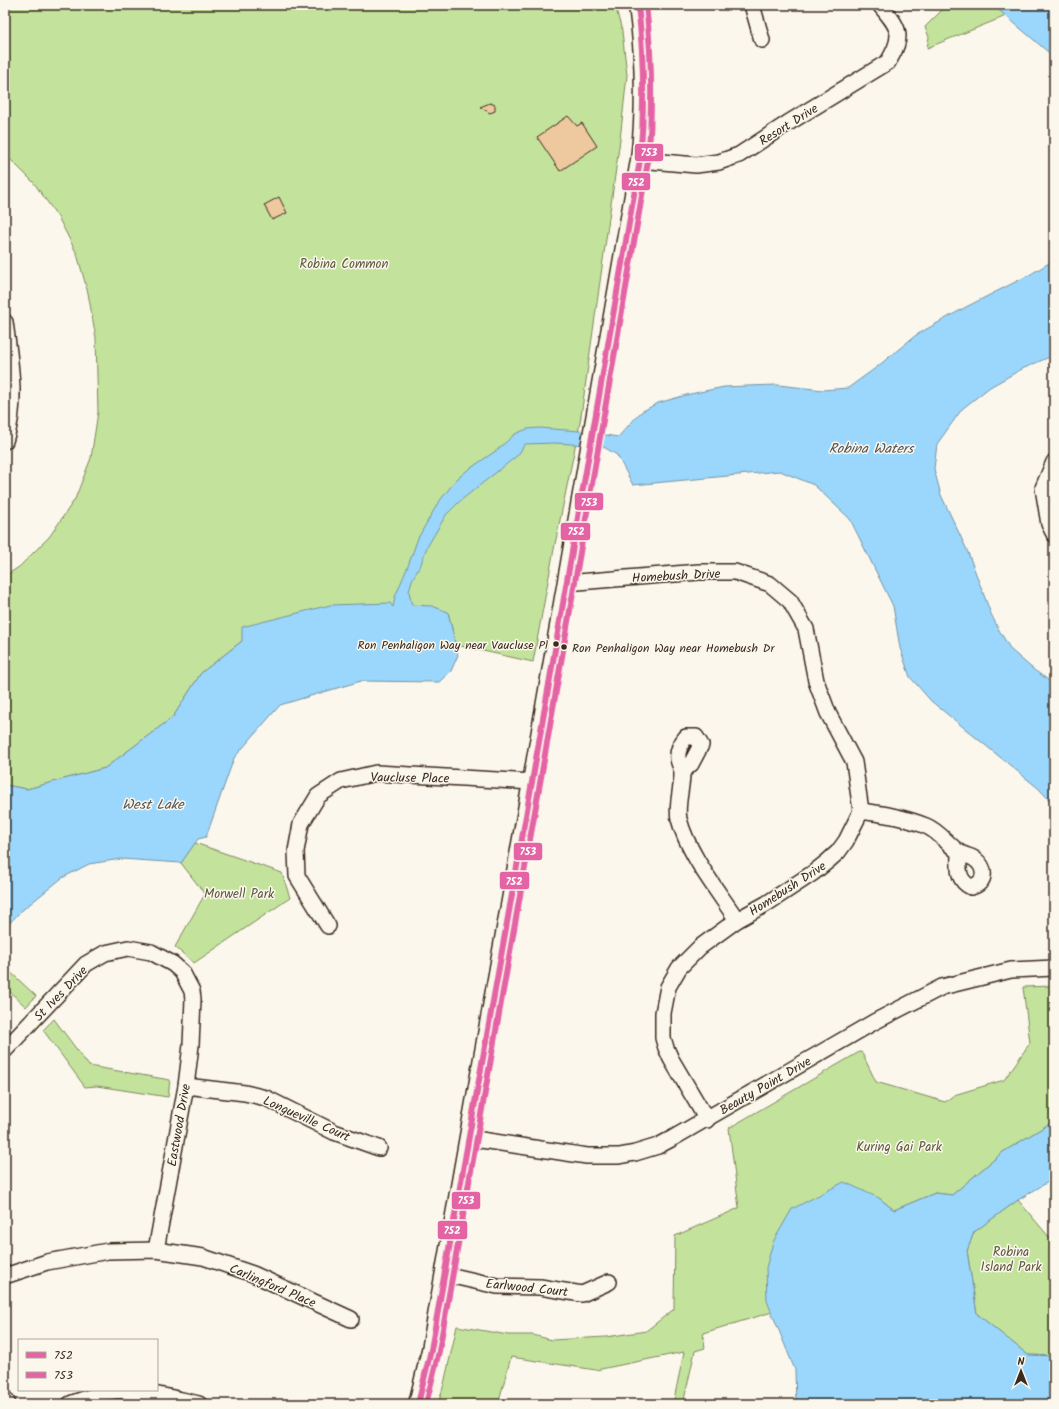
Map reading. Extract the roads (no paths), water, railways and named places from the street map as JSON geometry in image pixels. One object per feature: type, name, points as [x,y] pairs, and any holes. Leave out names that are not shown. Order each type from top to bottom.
[{"type":"street","points":[[418,1404],[431,1350],[532,782],[640,160],[644,126],[645,82],[643,37],[638,5]]},
{"type":"street","points":[[752,5],[762,40]]},
{"type":"street","name":"Resort Drive","points":[[640,160],[696,165],[719,162],[739,155],[788,123],[888,62],[894,52],[898,37],[895,24],[880,5]]},
{"type":"street","points":[[5,322],[13,402],[5,442]]},
{"type":"street","points":[[1054,462],[1043,488],[1049,524],[1054,534]]},
{"type":"street","name":"Homebush Drive","points":[[566,582],[699,572],[735,572],[770,584],[790,601],[806,629],[816,681],[828,713],[854,762],[860,811],[846,841],[828,861],[796,885],[738,920],[700,947],[679,968],[668,987],[662,1023],[663,1038],[671,1059],[707,1120]]},
{"type":"street","points":[[682,772],[679,792],[679,818],[690,846],[707,876],[738,920]]},
{"type":"street","name":"Vaucluse Place","points":[[328,926],[297,876],[296,851],[301,824],[318,796],[341,781],[376,773],[532,782]]},
{"type":"street","points":[[860,811],[902,817],[928,827],[959,852]]},
{"type":"street","name":"St Ives Drive","points":[[5,1050],[86,964],[106,953],[128,948],[151,952],[174,964],[182,972],[192,991],[193,1000]]},
{"type":"street","name":"Beauty Point Drive","points":[[468,1138],[587,1156],[619,1156],[646,1150],[658,1146],[707,1120],[874,1022],[942,987],[1011,970],[1054,968]]},
{"type":"street","name":"Eastwood Drive","points":[[156,1250],[186,1086],[193,1024],[193,1000]]},
{"type":"street","name":"Longueville Court","points":[[186,1086],[245,1093],[266,1098],[334,1132],[379,1148]]},
{"type":"street","name":"Carlingford Place","points":[[5,1276],[46,1262],[108,1251],[156,1250],[202,1257],[253,1274],[351,1320]]},
{"type":"street","name":"Earlwood Court","points":[[444,1274],[497,1286],[540,1286],[582,1294],[609,1282]]},
{"type":"street","points":[[70,1404],[110,1392],[135,1391],[199,1404]]},
{"type":"street","points":[[5,1399],[8,1404]]},
{"type":"water","points":[[993,5],[1054,5],[1054,57],[1048,52]]},
{"type":"water","name":"Robina Waters","points":[[1054,260],[1054,355],[1022,369],[990,387],[962,409],[937,444],[934,469],[941,495],[967,550],[991,614],[999,630],[1011,650],[1034,670],[1054,684],[1054,805],[1038,788],[931,701],[910,677],[900,648],[893,606],[850,519],[814,485],[780,471],[633,485],[617,455],[602,446],[555,443],[525,444],[518,455],[460,501],[446,515],[427,547],[421,564],[412,580],[409,592],[412,605],[432,606],[448,612],[458,655],[451,671],[439,682],[361,681],[280,705],[234,758],[206,837],[198,839],[181,863],[121,859],[89,864],[62,878],[20,912],[5,928],[5,785],[27,789],[105,768],[173,717],[201,673],[242,641],[242,627],[330,605],[390,603],[393,607],[395,597],[418,538],[438,503],[456,480],[497,450],[515,434],[527,429],[539,428],[580,431],[618,437],[641,412],[658,403],[690,394],[724,387],[778,385],[823,390],[848,388],[877,367],[916,335],[966,307],[1031,274]]},
{"type":"water","points":[[1054,1121],[1054,1176],[1048,1182],[1018,1200],[974,1232],[967,1251],[977,1314],[1028,1355],[1054,1356],[1054,1404],[796,1404],[795,1370],[767,1301],[766,1268],[773,1242],[792,1209],[844,1182],[879,1198],[894,1210],[935,1193],[952,1195],[1003,1152]]},
{"type":"place","name":"Ron Penhaligon Way near Vaucluse Pl","points":[[556,644]]},
{"type":"place","name":"Ron Penhaligon Way near Homebush Dr","points":[[564,647]]},
{"type":"park label","name":"Robina Common","points":[[344,263]]},
{"type":"park label","name":"Morwell Park","points":[[239,893]]},
{"type":"park label","name":"Kuring Gai Park","points":[[899,1146]]},
{"type":"park label","name":"Robina Island Park","points":[[1011,1258]]},
{"type":"water label","name":"West Lake","points":[[153,804]]}]
